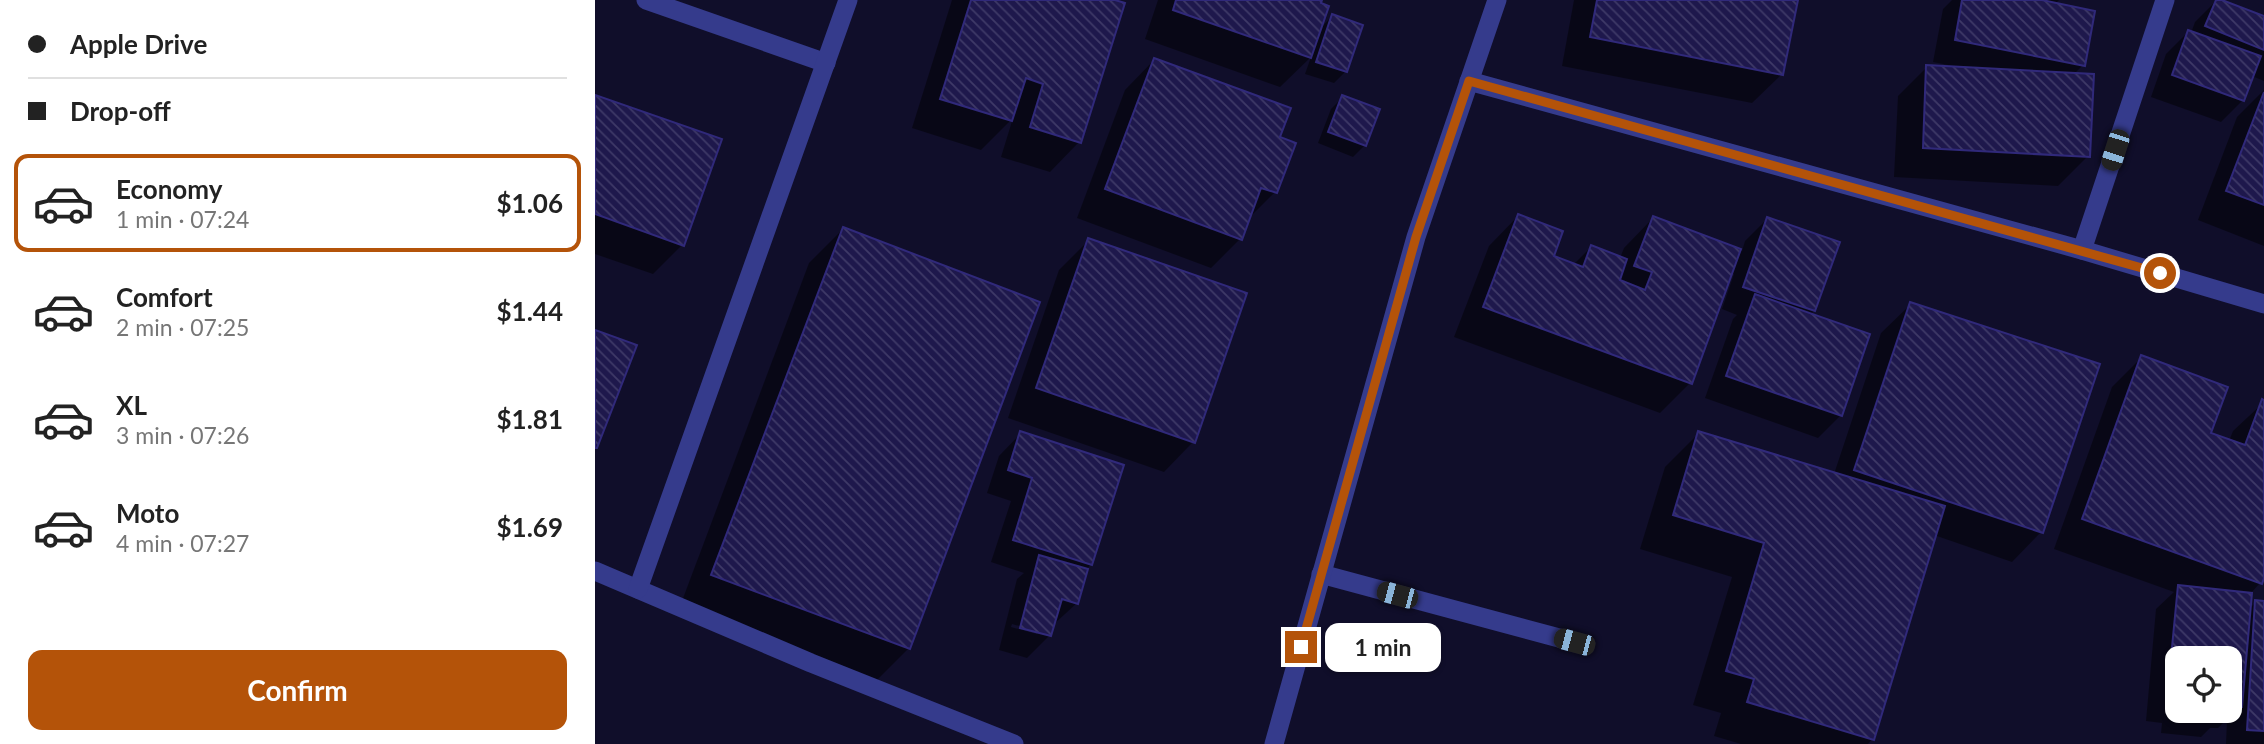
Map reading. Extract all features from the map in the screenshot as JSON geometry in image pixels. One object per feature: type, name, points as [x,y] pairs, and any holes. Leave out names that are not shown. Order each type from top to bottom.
[{"type":"street","points":[[646,0],[826,63]]},
{"type":"street","points":[[638,589],[848,0]]},
{"type":"street","points":[[1273,744],[1416,237],[1497,0]]},
{"type":"street","points":[[2082,250],[2165,0]]},
{"type":"street","points":[[1469,81],[2082,250],[2264,304]]},
{"type":"street","points":[[595,571],[811,663],[1014,744]]},
{"type":"street","points":[[1321,574],[1574,642]]},
{"type":"building","points":[[971,0],[1115,0],[1125,3],[1081,143],[1030,127],[1043,84],[1026,78],[1012,121],[940,99]]},
{"type":"building","points":[[1176,0],[1322,0],[1321,3],[1329,6],[1311,58],[1173,10]]},
{"type":"building","points":[[1597,0],[1798,0],[1783,75],[1590,37]]},
{"type":"building","points":[[1962,0],[2042,0],[2095,11],[2085,66],[1955,40]]},
{"type":"building","points":[[2216,0],[2264,16],[2264,50],[2205,26]]},
{"type":"building","points":[[1332,14],[1363,25],[1347,72],[1316,62]]},
{"type":"building","points":[[2188,30],[2261,56],[2244,101],[2172,75]]},
{"type":"building","points":[[1154,58],[1291,108],[1280,137],[1296,143],[1277,193],[1261,188],[1242,240],[1105,189]]},
{"type":"building","points":[[1926,65],[2094,74],[2090,157],[1923,148]]},
{"type":"building","points":[[2264,92],[2264,205],[2226,191]]},
{"type":"building","points":[[595,95],[722,139],[684,246],[595,214]]},
{"type":"building","points":[[1342,95],[1380,109],[1366,146],[1328,132]]},
{"type":"building","points":[[1518,214],[1563,231],[1554,256],[1583,267],[1591,245],[1627,259],[1620,280],[1645,290],[1652,272],[1634,266],[1653,216],[1741,249],[1692,384],[1483,307]]},
{"type":"building","points":[[1767,217],[1840,242],[1815,311],[1743,287]]},
{"type":"building","points":[[843,227],[1040,302],[910,649],[711,575]]},
{"type":"building","points":[[1088,238],[1247,293],[1195,443],[1036,388]]},
{"type":"building","points":[[1755,294],[1870,334],[1842,416],[1726,376]]},
{"type":"building","points":[[1910,302],[2100,364],[2043,533],[1854,470]]},
{"type":"building","points":[[595,330],[637,345],[597,448],[595,448]]},
{"type":"building","points":[[2141,355],[2228,387],[2211,433],[2245,445],[2262,399],[2264,400],[2262,584],[2082,519]]},
{"type":"building","points":[[1020,431],[1124,465],[1092,565],[1013,540],[1032,478],[1008,470]]},
{"type":"building","points":[[1698,431],[1945,506],[1874,740],[1747,702],[1754,679],[1726,671],[1764,543],[1673,515]]},
{"type":"building","points":[[1039,555],[1088,569],[1078,604],[1062,599],[1051,636],[1020,628]]},
{"type":"building","points":[[2178,585],[2252,593],[2242,707],[2242,646],[2172,646]]},
{"type":"building","points":[[2255,600],[2264,601],[2264,731],[2247,730]]},
{"type":"route","points":[[1301,647],[1416,237],[1469,81],[2160,273]]}]
